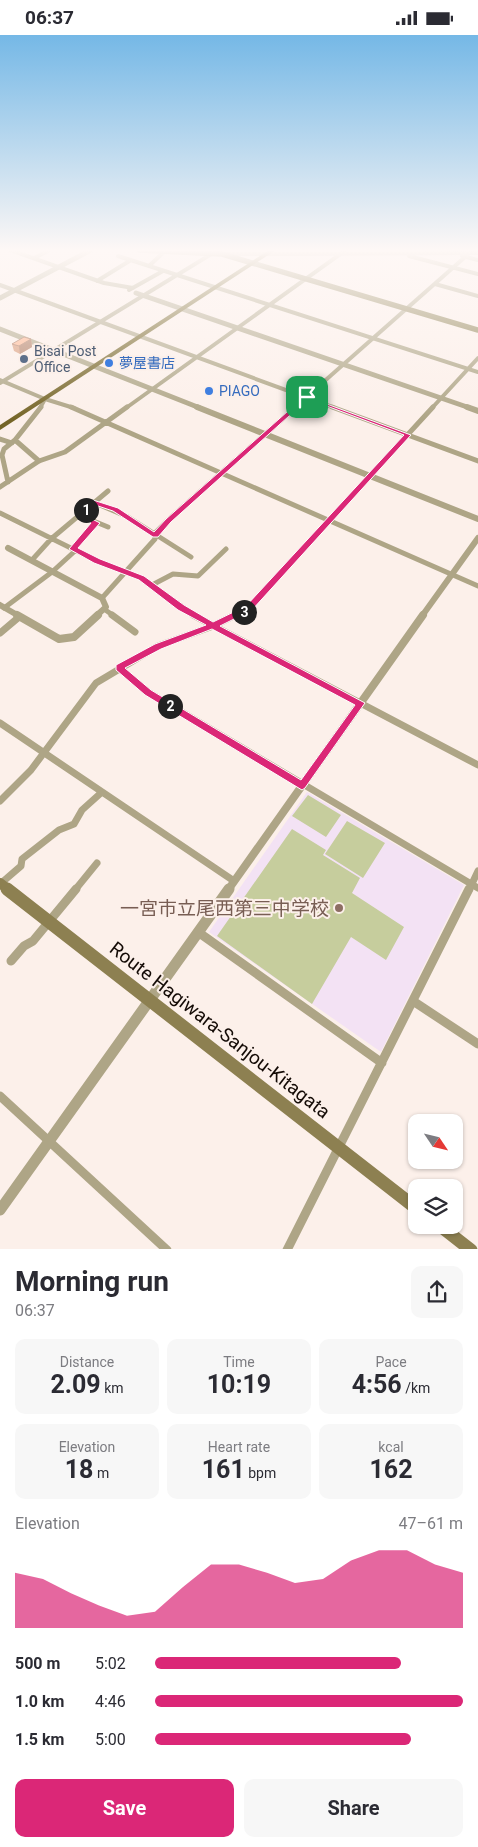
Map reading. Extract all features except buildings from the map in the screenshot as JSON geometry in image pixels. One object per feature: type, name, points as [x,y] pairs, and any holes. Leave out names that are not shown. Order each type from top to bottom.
[{"type":"main road","points":[[399,307],[478,330]]},
{"type":"main road","points":[[0,426],[182,308]]},
{"type":"main road","name":"Route Hagiwara-Sanjou-Kitagata","points":[[0,883],[408,1202]]},
{"type":"main road","points":[[451,1234],[471,1249]]},
{"type":"street","points":[[62,307],[478,461]]},
{"type":"street","points":[[1,381],[126,307]]},
{"type":"street","points":[[178,307],[478,411]]},
{"type":"street","points":[[0,487],[39,461],[65,452],[267,307]]},
{"type":"street","points":[[280,307],[478,368]]},
{"type":"street","points":[[102,598],[127,572],[140,554],[156,539],[155,536],[168,520],[410,307]]},
{"type":"street","points":[[0,329],[91,367],[478,519]]},
{"type":"street","points":[[0,801],[44,752],[96,683],[119,667],[158,646],[213,625],[249,608],[478,359]]},
{"type":"street","points":[[470,367],[478,372]]},
{"type":"street","points":[[1,381],[43,398],[59,402],[220,475],[478,586]]},
{"type":"street","points":[[8,482],[2,461],[4,449],[44,404],[43,398]]},
{"type":"street","points":[[0,439],[13,441],[39,461]]},
{"type":"street","points":[[32,560],[51,539],[108,491]]},
{"type":"street","points":[[93,502],[115,510],[191,557]]},
{"type":"street","points":[[0,513],[97,561],[127,572],[152,585],[181,607],[213,625],[478,765]]},
{"type":"street","points":[[79,515],[108,527]]},
{"type":"street","points":[[8,548],[54,570],[106,602],[104,609],[74,637],[67,639],[59,639],[2,607],[54,570],[96,523]]},
{"type":"street","points":[[0,1210],[478,538]]},
{"type":"street","points":[[152,585],[173,574],[198,576],[226,549]]},
{"type":"street","points":[[104,609],[135,632]]},
{"type":"street","points":[[0,633],[19,617]]},
{"type":"street","points":[[119,667],[148,693],[474,887]]},
{"type":"street","points":[[0,723],[234,881]]},
{"type":"street","points":[[0,883],[21,866],[22,859],[36,847],[59,830],[74,824],[82,810],[102,792]]},
{"type":"street","points":[[11,961],[49,922],[97,863]]},
{"type":"street","points":[[288,1249],[413,1001],[474,887],[478,871]]},
{"type":"street","points":[[198,932],[382,1063]]},
{"type":"street","points":[[413,1001],[478,1044]]},
{"type":"street","points":[[0,1096],[167,1249]]},
{"type":"shaded area","name":"一宮市立尾西第三中学校","points":[[307,792],[464,885],[381,1052],[209,932]]},
{"type":"green space","points":[[308,795],[341,815],[326,837],[292,816]]},
{"type":"green space","points":[[347,821],[385,843],[363,878],[325,854]]},
{"type":"green space","points":[[292,829],[326,850],[323,855],[360,878],[352,893],[404,927],[386,960],[351,937],[312,1004],[217,936]]},
{"type":"place","name":"Bisai Post Office","points":[[24,359]]},
{"type":"place","name":"夢屋書店","points":[[109,363]]},
{"type":"place","name":"PIAGO","points":[[209,391]]},
{"type":"place","name":"一宮市立尾西第三中学校","points":[[339,908]]},
{"type":"route","points":[[307,397],[168,520],[155,533],[155,536],[128,517],[105,505],[93,502],[79,515],[96,523],[73,549],[97,561],[141,578],[181,607],[213,625],[158,646],[119,667],[148,693],[302,785],[360,703],[213,625],[249,608],[408,435],[307,397]]}]
